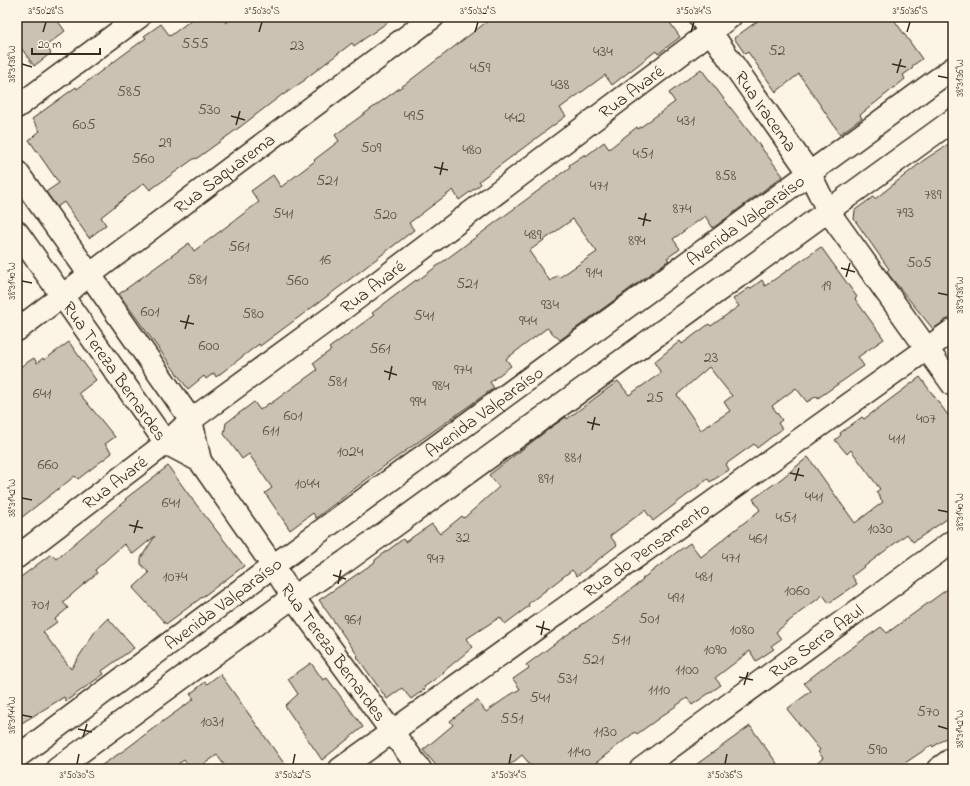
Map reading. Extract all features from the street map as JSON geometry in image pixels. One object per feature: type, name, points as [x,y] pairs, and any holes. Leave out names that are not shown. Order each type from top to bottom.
[{"type":"street","points":[[17,107],[139,17]]},
{"type":"street","name":"Rua Saquarema","points":[[17,330],[433,17]]},
{"type":"street","name":"Rua Avaré","points":[[17,557],[166,443],[191,420],[336,314],[705,25],[730,17]]},
{"type":"street","name":"Rua Iracema","points":[[705,25],[810,174],[828,211],[953,385]]},
{"type":"street","name":"Avenida Valparaíso","points":[[17,757],[273,566],[953,68]]},
{"type":"street","name":"Avenida Valparaíso","points":[[57,769],[953,120]]},
{"type":"street","name":"Rua Tereza Bernardes","points":[[17,172],[191,420]]},
{"type":"street","name":"Rua Tereza Bernardes","points":[[17,232],[166,443],[200,461],[294,597],[420,769]]},
{"type":"street","name":"Rua do Pensamento","points":[[340,769],[953,330]]},
{"type":"street","points":[[191,420],[200,461]]},
{"type":"street","name":"Rua Serra Azul","points":[[641,769],[953,541]]},
{"type":"street","points":[[938,769],[953,758]]},
{"type":"building","points":[[17,17],[55,17],[65,31],[46,46],[51,53],[34,66],[17,42]]},
{"type":"building","points":[[195,17],[221,17],[226,23],[234,17],[395,17],[354,46],[352,43],[305,80],[283,94],[196,159],[195,158],[150,190],[144,183],[101,217],[106,225],[89,238],[64,202],[57,207],[46,192],[59,183],[29,140],[40,131],[32,119],[76,87],[77,89],[146,38],[144,36],[161,24],[170,36]]},
{"type":"building","points":[[493,17],[666,17],[680,37],[658,54],[656,51],[612,85],[605,75],[560,108],[566,116],[479,181],[481,184],[459,200],[453,190],[409,223],[414,230],[349,280],[260,346],[259,344],[216,377],[214,373],[206,379],[204,376],[188,389],[119,294],[189,243],[194,251],[259,202],[251,191],[273,175],[281,187],[339,141],[335,135],[408,82]]},
{"type":"building","points":[[763,17],[892,17],[922,59],[903,75],[905,79],[860,115],[862,118],[840,134],[799,74],[776,92],[748,52],[745,54],[734,38]]},
{"type":"building","points":[[701,69],[783,176],[713,228],[705,216],[673,239],[680,249],[667,258],[669,260],[560,340],[547,328],[506,359],[511,366],[490,382],[494,388],[383,467],[316,518],[313,513],[290,530],[265,493],[272,488],[249,454],[242,459],[224,434],[226,423],[254,402],[260,410],[317,370],[313,363],[331,350],[329,348],[374,315],[372,313],[570,167],[569,165],[585,154],[586,156],[604,142],[609,149],[637,127],[638,129],[675,102],[669,93]],"holes":[[[573,219],[597,252],[560,277],[558,275],[550,281],[529,251]]]},
{"type":"building","points":[[953,141],[953,318],[946,320],[933,329],[889,275],[887,271],[889,269],[854,219],[855,210],[873,197],[875,199],[924,160]]},
{"type":"building","points":[[821,247],[857,297],[855,299],[884,339],[858,357],[864,366],[818,398],[817,396],[807,402],[796,388],[772,406],[782,420],[778,423],[782,429],[757,448],[754,444],[726,464],[729,470],[710,482],[708,479],[653,521],[645,510],[610,536],[617,545],[577,576],[572,570],[505,624],[500,617],[466,639],[473,647],[443,672],[444,673],[424,687],[425,689],[411,699],[402,688],[387,699],[319,600],[375,562],[375,560],[403,539],[405,542],[432,524],[440,534],[462,516],[464,518],[499,487],[489,475],[550,428],[566,417],[567,419],[618,381],[629,395],[661,373],[654,362],[680,341],[682,344],[709,324],[711,326],[739,306],[733,299],[749,288],[750,289],[762,280],[765,286]],"holes":[[[709,367],[732,396],[724,402],[730,411],[701,430],[677,395]]]},
{"type":"building","points":[[69,342],[96,380],[79,393],[115,437],[105,444],[112,453],[78,479],[75,476],[17,521],[17,369],[34,358],[37,363],[43,358],[44,360]]},
{"type":"building","points":[[920,377],[953,422],[953,515],[913,542],[907,534],[852,576],[857,584],[829,603],[823,595],[776,632],[781,639],[771,646],[774,649],[756,661],[750,651],[715,678],[721,685],[692,705],[687,698],[637,734],[635,732],[588,769],[534,769],[522,755],[505,769],[439,769],[423,750],[453,725],[450,721],[477,700],[486,712],[520,689],[513,679],[529,668],[526,665],[612,604],[677,552],[690,543],[701,557],[760,510],[753,499],[808,457],[855,523],[883,502],[876,492],[880,489],[851,450],[847,454],[835,440],[841,435],[840,433],[862,417],[864,419]]},
{"type":"building","points":[[168,466],[244,566],[166,624],[133,588],[149,573],[141,564],[141,558],[155,536],[133,554],[124,544],[95,570],[97,573],[63,602],[68,608],[55,619],[57,622],[43,632],[71,669],[96,630],[108,618],[134,648],[102,671],[104,674],[66,701],[64,697],[17,726],[17,580],[51,554],[56,559],[126,500],[125,499]]},
{"type":"building","points":[[953,585],[953,733],[896,769],[811,769],[823,758],[818,752],[820,750],[787,709],[811,691],[804,683],[881,627],[887,633]]},
{"type":"building","points":[[311,663],[323,680],[327,678],[363,727],[322,760],[285,706],[298,694],[288,679]]},
{"type":"building","points":[[220,674],[288,769],[227,769],[217,755],[197,769],[191,769],[184,760],[171,769],[96,769],[194,699],[190,694],[205,682],[207,684]]},
{"type":"building","points":[[750,726],[781,769],[690,769]]}]
